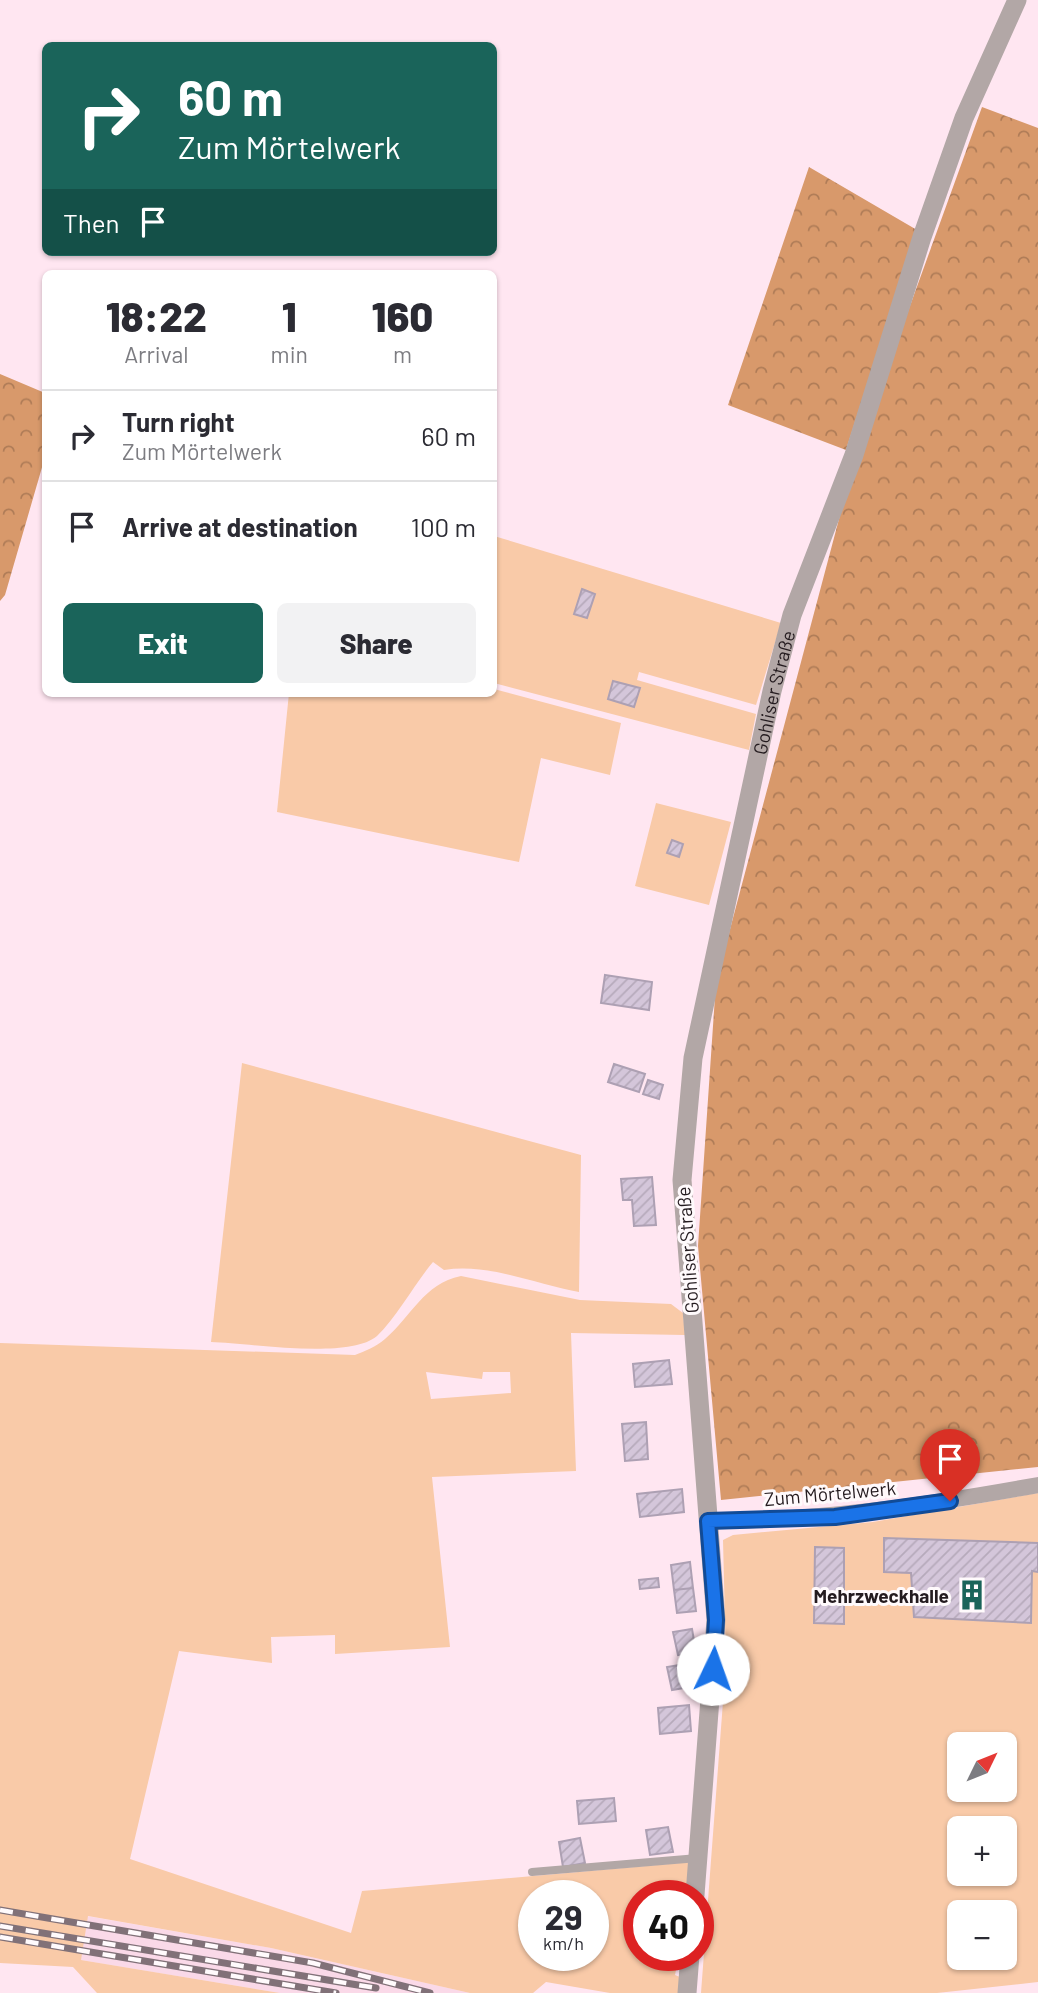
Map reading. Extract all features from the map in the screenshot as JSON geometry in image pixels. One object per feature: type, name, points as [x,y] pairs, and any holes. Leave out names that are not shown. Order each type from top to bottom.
[{"type":"street","name":"Gohliser Straße","points":[[696,1880],[716,1620],[682,1180],[685,1122],[698,1028],[772,691],[792,615],[854,456],[922,237],[964,118],[1017,0]]},
{"type":"street","name":"Zum Mörtelwerk","points":[[708,1521],[835,1517],[950,1501],[1038,1485]]},
{"type":"street","points":[[687,1993],[689,1971]]},
{"type":"lane","points":[[532,1872],[698,1858]]},
{"type":"shaded area","points":[[497,537],[781,623],[756,705],[639,672],[637,680],[756,714],[749,750],[497,684]]},
{"type":"shaded area","points":[[497,690],[621,723],[610,775],[541,758],[519,862],[277,812],[289,697],[497,697]]},
{"type":"shaded area","points":[[656,803],[731,822],[709,905],[635,886]]},
{"type":"shaded area","points":[[242,1063],[581,1155],[579,1292],[478,1269],[444,1270],[433,1262],[384,1328],[377,1336],[363,1343],[322,1349],[211,1342]]},
{"type":"shaded area","points":[[461,1276],[580,1300],[671,1304],[683,1313],[685,1335],[571,1333],[576,1471],[432,1477],[450,1647],[335,1654],[335,1635],[271,1637],[272,1663],[179,1651],[130,1859],[351,1933],[362,1891],[691,1862],[689,1880],[623,1880],[623,1971],[676,1971],[675,1975],[680,1977],[678,1993],[610,1993],[546,1982],[533,1993],[470,1993],[271,1948],[88,1916],[81,1960],[280,1993],[97,1993],[73,1967],[0,1963],[0,1343],[355,1355],[382,1342],[427,1293]],"holes":[[[426,1372],[482,1379],[483,1372],[510,1372],[511,1393],[431,1399]]]},
{"type":"shaded area","points":[[1038,1493],[1038,1982],[937,1993],[701,1993],[703,1971],[714,1971],[714,1880],[710,1880],[726,1662],[723,1540],[733,1535],[873,1522]]},
{"type":"shaded area","points":[[0,1901],[271,1948],[470,1993],[280,1993],[81,1960]]},
{"type":"green space","points":[[982,107],[1038,128],[1038,1467],[721,1500],[698,1246],[716,982],[856,455]]},
{"type":"green space","points":[[809,167],[917,230],[846,450],[728,405]]},
{"type":"green space","points":[[0,374],[42,392],[42,467],[5,595],[0,601]]},
{"type":"building","points":[[582,589],[595,594],[587,618],[574,614]]},
{"type":"building","points":[[613,681],[640,688],[634,707],[608,699]]},
{"type":"building","points":[[672,840],[683,844],[679,857],[667,853]]},
{"type":"building","points":[[605,975],[652,982],[649,1010],[601,1003]]},
{"type":"building","points":[[614,1064],[645,1074],[639,1092],[608,1082]]},
{"type":"building","points":[[648,1080],[663,1085],[659,1099],[643,1094]]},
{"type":"building","points":[[652,1177],[656,1225],[634,1226],[632,1200],[623,1200],[621,1179]]},
{"type":"building","points":[[669,1360],[672,1384],[635,1387],[633,1364]]},
{"type":"building","points":[[646,1422],[648,1459],[625,1461],[622,1424]]},
{"type":"building","points":[[682,1489],[684,1512],[640,1517],[637,1494]]},
{"type":"building","name":"Mehrzweckhalle","points":[[884,1538],[1038,1543],[1038,1572],[1032,1571],[1031,1623],[914,1617],[911,1573],[884,1572]]},
{"type":"building","points":[[815,1547],[844,1548],[844,1624],[814,1623]]},
{"type":"building","points":[[690,1562],[693,1588],[674,1590],[671,1565]]},
{"type":"building","points":[[658,1578],[659,1587],[640,1589],[639,1580]]},
{"type":"building","points":[[693,1588],[696,1611],[677,1613],[674,1590]]},
{"type":"building","points":[[692,1629],[696,1652],[678,1655],[673,1632]]},
{"type":"building","points":[[686,1664],[690,1687],[672,1690],[667,1667]]},
{"type":"building","points":[[689,1705],[691,1731],[660,1734],[658,1708]]},
{"type":"building","points":[[614,1798],[616,1821],[579,1824],[577,1801]]},
{"type":"building","points":[[668,1827],[673,1852],[650,1855],[646,1830]]},
{"type":"building","points":[[580,1838],[585,1863],[563,1867],[559,1842]]},
{"type":"railway","points":[[0,1910],[313,1963],[430,1993]]},
{"type":"railway","points":[[0,1926],[376,1988]]},
{"type":"railway","points":[[0,1937],[336,1993]]},
{"type":"place","name":"Mehrzweckhalle","points":[[972,1595]]},
{"type":"route","points":[[713,1669],[716,1620],[708,1521],[835,1517],[950,1501]]}]
